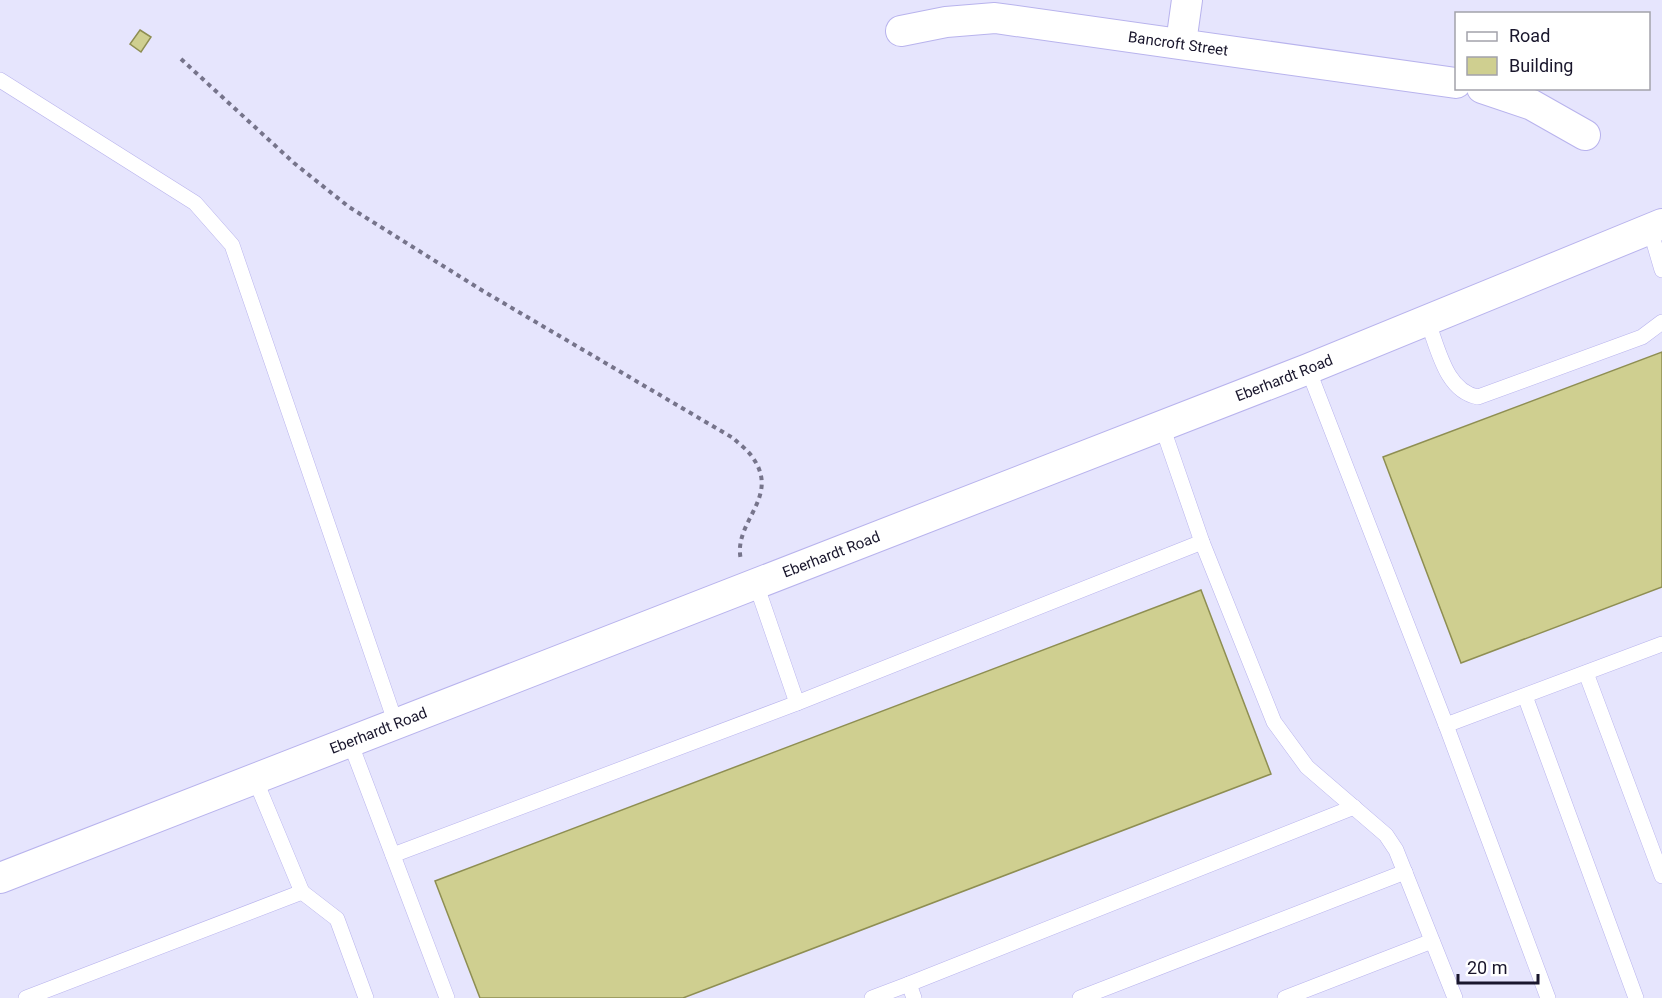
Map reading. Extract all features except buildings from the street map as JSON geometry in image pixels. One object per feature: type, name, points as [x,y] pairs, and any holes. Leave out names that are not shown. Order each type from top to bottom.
[{"type":"street","points":[[1181,43],[1187,0]]},
{"type":"street","name":"Bancroft Street","points":[[901,31],[946,22],[995,18],[1455,83]]},
{"type":"street","points":[[1488,90],[1532,105],[1586,135]]},
{"type":"street","name":"Eberhardt Road","points":[[0,878],[1308,369],[1656,226]]},
{"type":"lane","points":[[0,80],[195,203],[232,245],[396,724]]},
{"type":"lane","points":[[1656,226],[1662,270]]},
{"type":"lane","points":[[1427,320],[1449,376],[1467,395],[1478,397],[1642,337],[1662,322]]},
{"type":"lane","points":[[1308,369],[1446,725],[1548,998]]},
{"type":"lane","points":[[1162,426],[1202,542],[1274,722],[1307,767],[1386,835],[1396,850],[1455,998]]},
{"type":"lane","points":[[393,855],[797,703],[1202,542]]},
{"type":"lane","points":[[752,585],[797,703]]},
{"type":"lane","points":[[1446,725],[1661,646]]},
{"type":"lane","points":[[1586,673],[1662,876]]},
{"type":"lane","points":[[1525,696],[1636,998]]},
{"type":"lane","points":[[350,742],[447,998]]},
{"type":"lane","points":[[255,779],[302,892],[337,919],[366,998]]},
{"type":"lane","points":[[872,998],[911,991],[1354,807]]},
{"type":"lane","points":[[1080,998],[1404,872]]},
{"type":"lane","points":[[26,998],[302,892]]},
{"type":"lane","points":[[1286,998],[1432,941]]},
{"type":"path","points":[[181,59],[294,163],[350,207],[483,291],[733,438],[753,457],[764,481],[757,506],[742,536],[740,555],[752,585]]}]
